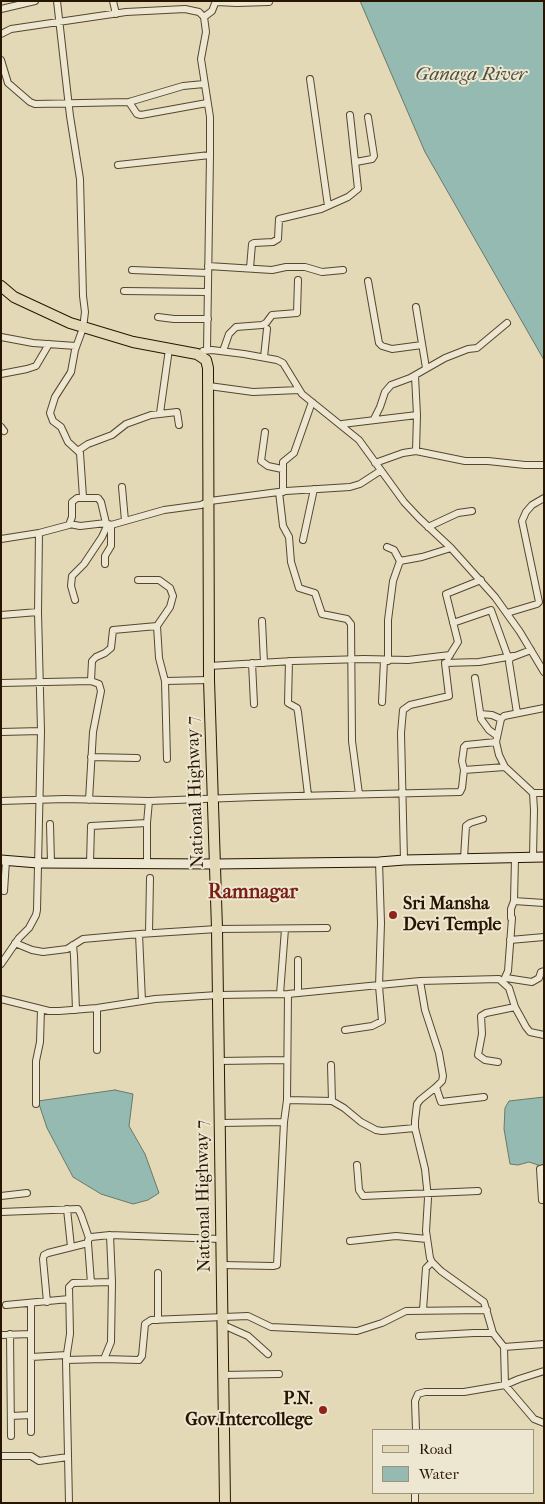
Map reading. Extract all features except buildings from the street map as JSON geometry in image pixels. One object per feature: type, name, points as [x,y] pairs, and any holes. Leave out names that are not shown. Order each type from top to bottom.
[{"type":"main road","points":[[1,286],[24,303],[84,328],[133,342],[169,349],[202,352]]},
{"type":"main road","name":"National Highway 7","points":[[202,352],[202,356],[207,364],[210,386],[209,680],[217,929],[225,1503]]},
{"type":"main road","points":[[3,861],[38,863],[215,864],[380,862],[544,857]]},
{"type":"street","points":[[1,9],[35,1]]},
{"type":"street","points":[[57,1],[80,179],[85,312],[84,328],[76,346],[71,372],[55,397],[50,412],[53,421],[61,426],[68,442],[79,450],[82,465],[83,497]]},
{"type":"street","points":[[113,1],[116,14]]},
{"type":"street","points":[[204,17],[212,11],[216,1],[237,3],[269,2]]},
{"type":"street","points":[[1,34],[11,29],[116,14],[185,9],[199,12],[204,17],[206,32],[201,59],[210,117],[210,156],[208,320],[202,352],[223,351],[277,360],[282,363],[299,390],[342,424],[364,445],[374,463],[404,502],[481,580],[507,613],[543,668]]},
{"type":"street","points":[[1,60],[8,83],[30,102],[43,105],[128,102],[183,86],[204,84]]},
{"type":"street","points":[[310,79],[328,206]]},
{"type":"street","points":[[128,102],[137,114],[141,115],[207,103]]},
{"type":"street","points":[[250,268],[252,244],[272,242],[278,239],[280,219],[328,206],[348,197],[358,189],[350,115]]},
{"type":"street","points":[[356,162],[372,159],[374,156],[368,117]]},
{"type":"street","points":[[118,165],[210,156]]},
{"type":"street","points":[[208,266],[272,270],[305,266],[318,272],[342,270]]},
{"type":"street","points":[[132,270],[208,273]]},
{"type":"street","points":[[223,351],[229,334],[236,327],[262,325],[272,315],[297,314],[298,280]]},
{"type":"street","points":[[368,281],[375,321],[382,346],[392,349],[422,346]]},
{"type":"street","points":[[124,291],[208,292]]},
{"type":"street","points":[[416,306],[426,368]]},
{"type":"street","points":[[158,317],[174,320],[208,320]]},
{"type":"street","points":[[374,419],[380,408],[384,392],[388,387],[415,376],[445,358],[468,349],[477,348],[507,324]]},
{"type":"street","points":[[264,358],[267,329]]},
{"type":"street","points":[[1,337],[33,344],[76,346]]},
{"type":"street","points":[[1,374],[27,370],[36,366],[49,344]]},
{"type":"street","points":[[160,413],[169,349]]},
{"type":"street","points":[[415,376],[416,451]]},
{"type":"street","points":[[210,386],[252,392],[299,390]]},
{"type":"street","points":[[312,402],[294,453],[283,462],[281,492],[283,526],[289,537],[291,562],[294,566],[297,585],[303,590],[316,593],[322,614],[350,621],[352,741],[359,794]]},
{"type":"street","points":[[79,450],[88,444],[112,435],[126,424],[151,415],[177,412],[179,425]]},
{"type":"street","points":[[342,424],[417,415]]},
{"type":"street","points":[[265,432],[261,461],[268,466],[282,469]]},
{"type":"street","points":[[374,463],[403,453],[416,451],[465,461],[544,465]]},
{"type":"street","points":[[70,524],[80,526],[108,524],[164,510],[201,505],[210,501],[281,492],[356,486],[380,471]]},
{"type":"street","points":[[122,487],[125,521]]},
{"type":"street","points":[[303,540],[314,489]]},
{"type":"street","points":[[1,539],[66,527],[70,524],[72,518],[72,502],[74,499],[95,497],[100,500],[108,524],[111,546],[105,556],[105,564]]},
{"type":"street","points":[[507,613],[542,601],[522,521],[532,505],[544,498]]},
{"type":"street","points":[[428,527],[458,513],[472,511]]},
{"type":"street","points":[[75,600],[72,576],[84,564],[102,537],[108,524]]},
{"type":"street","points":[[1,964],[36,915],[41,731],[38,612],[39,533]]},
{"type":"street","points":[[382,702],[388,620],[393,581],[400,561],[394,550],[387,547]]},
{"type":"street","points":[[400,561],[422,558],[451,548]]},
{"type":"street","points":[[138,580],[159,580],[172,591],[173,602],[157,626],[159,658],[165,681],[167,759]]},
{"type":"street","points":[[404,860],[401,733],[403,710],[410,705],[449,696],[445,663],[458,642],[446,594],[481,580]]},
{"type":"street","points":[[453,623],[491,610],[511,656],[509,662],[517,713]]},
{"type":"street","points":[[1,615],[38,612]]},
{"type":"street","points":[[262,621],[264,663]]},
{"type":"street","points":[[92,681],[92,661],[111,648],[113,630],[157,626]]},
{"type":"street","points":[[445,663],[479,662],[531,650]]},
{"type":"street","points":[[209,666],[289,661],[419,660],[450,655]]},
{"type":"street","points":[[289,661],[288,703],[297,708],[298,712],[308,795]]},
{"type":"street","points":[[252,663],[254,704]]},
{"type":"street","points":[[475,678],[483,723],[496,738]]},
{"type":"street","points":[[165,681],[209,680]]},
{"type":"street","points":[[1,683],[92,681],[99,684],[101,691],[94,724],[89,800]]},
{"type":"street","points":[[544,708],[508,715],[501,719],[496,738],[499,755],[505,767],[533,793],[544,793]]},
{"type":"street","points":[[480,714],[492,715],[501,719]]},
{"type":"street","points":[[1,732],[41,731]]},
{"type":"street","points":[[1,800],[149,801],[460,792],[462,790],[464,770],[462,761],[464,747],[496,738]]},
{"type":"street","points":[[91,757],[137,758]]},
{"type":"street","points":[[464,770],[505,767]]},
{"type":"street","points":[[533,793],[533,856]]},
{"type":"street","points":[[146,863],[146,823],[149,801]]},
{"type":"street","points":[[464,858],[466,826],[483,819]]},
{"type":"street","points":[[90,863],[91,826],[146,823]]},
{"type":"street","points":[[50,824],[51,863]]},
{"type":"street","points":[[504,980],[508,971],[512,918],[510,918],[514,901],[515,858]]},
{"type":"street","points":[[3,861],[4,891]]},
{"type":"street","points":[[345,1030],[372,1026],[382,1021],[379,986],[380,862]]},
{"type":"street","points":[[149,934],[150,878]]},
{"type":"street","points":[[514,901],[544,903]]},
{"type":"street","points":[[15,943],[43,952],[67,949],[83,939],[139,934],[217,929],[327,928]]},
{"type":"street","points":[[222,1265],[277,1265],[284,1122],[287,1100],[284,994],[285,929]]},
{"type":"street","points":[[139,934],[142,1001]]},
{"type":"street","points":[[510,940],[544,937]]},
{"type":"street","points":[[73,945],[76,1010]]},
{"type":"street","points":[[298,960],[298,993]]},
{"type":"street","points":[[1,999],[40,1009],[59,1011],[97,1008],[142,1001],[218,995],[284,994],[420,982],[496,979],[532,982],[540,978],[542,972],[544,972]]},
{"type":"street","points":[[504,980],[509,988],[515,1007],[530,1032],[544,1036]]},
{"type":"street","points":[[420,982],[425,1010],[440,1053],[442,1068],[442,1081],[420,1100],[418,1104],[415,1128],[424,1161],[427,1192],[427,1239],[432,1262],[441,1271],[482,1300],[487,1310],[493,1333],[504,1347],[505,1385],[534,1419],[544,1423]]},
{"type":"street","points":[[498,1062],[485,1060],[478,1055],[482,1034],[481,1016],[486,1013],[515,1007]]},
{"type":"street","points":[[97,1008],[97,1050]]},
{"type":"street","points":[[36,1104],[36,1061],[40,1042],[40,1009]]},
{"type":"street","points":[[219,1061],[286,1060]]},
{"type":"street","points":[[331,1065],[332,1101]]},
{"type":"street","points":[[436,1087],[439,1099],[443,1102],[484,1096]]},
{"type":"street","points":[[287,1100],[332,1101],[376,1130],[415,1128]]},
{"type":"street","points":[[220,1123],[284,1122]]},
{"type":"street","points":[[357,1165],[358,1190],[363,1196],[478,1191]]},
{"type":"street","points":[[544,1168],[540,1169],[542,1200],[544,1200]]},
{"type":"street","points":[[1,1196],[27,1194]]},
{"type":"street","points":[[1,1212],[74,1208],[80,1211],[88,1241],[91,1283]]},
{"type":"street","points":[[67,1209],[71,1247]]},
{"type":"street","points":[[104,1358],[111,1342],[112,1282],[110,1235]]},
{"type":"street","points":[[46,1302],[43,1259],[44,1255],[48,1253],[110,1235],[221,1239]]},
{"type":"street","points":[[350,1241],[396,1236],[427,1239]]},
{"type":"street","points":[[423,1310],[426,1268],[432,1262]]},
{"type":"street","points":[[158,1273],[158,1320]]},
{"type":"street","points":[[69,1503],[67,1358],[70,1334],[69,1287],[71,1285],[112,1282]]},
{"type":"street","points":[[6,1305],[69,1299]]},
{"type":"street","points":[[31,1304],[31,1432]]},
{"type":"street","points":[[32,1357],[139,1360],[142,1358],[145,1324],[148,1321],[221,1321],[248,1316],[271,1327],[356,1331],[382,1323],[402,1311],[487,1310]]},
{"type":"street","points":[[221,1321],[248,1336],[268,1354]]},
{"type":"street","points":[[419,1336],[493,1333]]},
{"type":"street","points":[[10,1334],[11,1436]]},
{"type":"street","points":[[1,1335],[31,1334]]},
{"type":"street","points":[[504,1347],[544,1344]]},
{"type":"street","points":[[416,1429],[415,1401],[418,1394],[425,1392],[464,1392],[505,1385],[544,1372]]},
{"type":"street","points":[[222,1375],[279,1374]]},
{"type":"street","points":[[10,1416],[31,1414]]},
{"type":"street","points":[[1,1456],[31,1456],[39,1460],[68,1457]]},
{"type":"water","name":"Ganaga River","points":[[360,1],[544,1],[544,360],[425,152]]},
{"type":"water","points":[[115,1090],[133,1094],[129,1126],[145,1154],[159,1193],[148,1200],[133,1204],[101,1194],[73,1177],[47,1128],[38,1101]]},
{"type":"water","points":[[544,1097],[544,1167],[529,1162],[518,1165],[510,1164],[504,1129],[505,1108],[509,1101]]},
{"type":"place","name":"Sri Mansha Devi Temple","points":[[393,915]]},
{"type":"place","name":"P.N. Gov.Intercollege","points":[[323,1410]]},
{"type":"district","name":"Ramnagar","points":[[253,893]]}]
